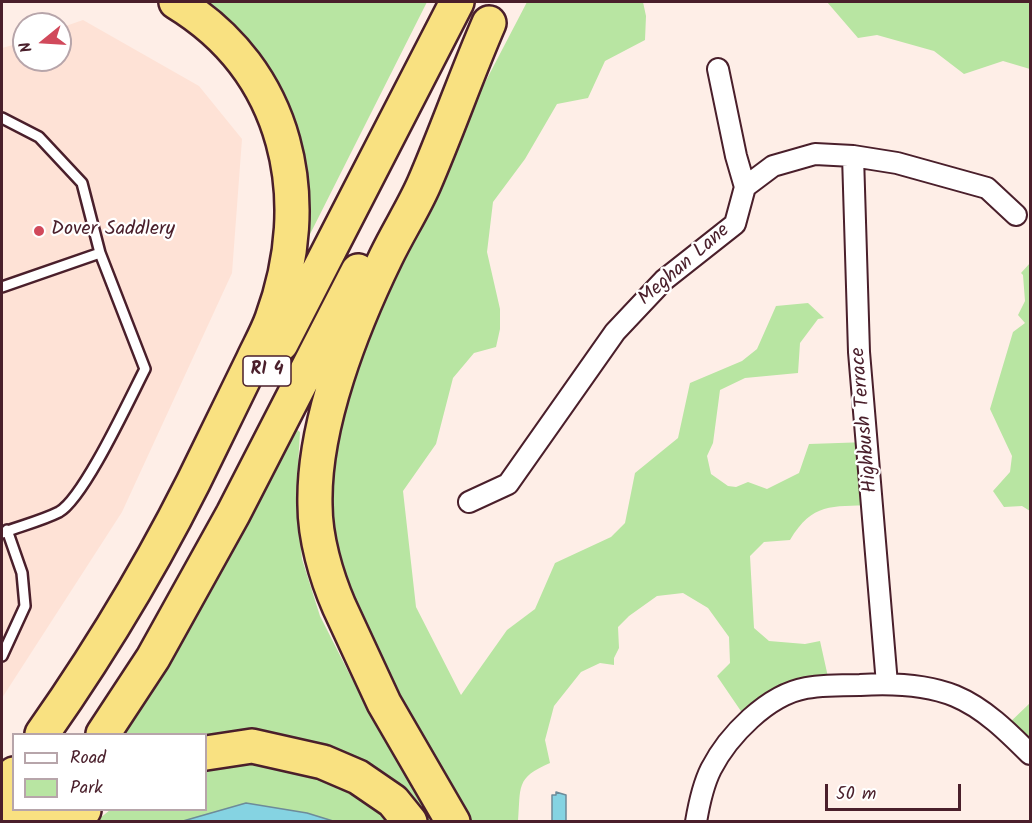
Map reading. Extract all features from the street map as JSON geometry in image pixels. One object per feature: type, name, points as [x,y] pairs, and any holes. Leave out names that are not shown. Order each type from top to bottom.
[{"type":"highway","points":[[43,733],[114,625],[196,479],[272,321],[288,263],[292,232],[292,194],[284,145],[272,106],[240,56],[202,20],[176,2]]},
{"type":"highway","name":"RI 4","points":[[66,733],[118,648],[216,474],[457,2]]},
{"type":"highway","points":[[453,822],[384,703],[339,606],[333,592],[318,533],[315,504],[324,429],[343,362],[368,295],[423,186],[494,12]]},
{"type":"highway","name":"RI 4","points":[[104,733],[153,658],[233,514],[494,12]]},
{"type":"highway","points":[[207,753],[252,746],[322,762],[358,777],[393,801],[410,822]]},
{"type":"highway","points":[[2,791],[12,777]]},
{"type":"highway","points":[[2,822],[12,809]]},
{"type":"street","points":[[718,69],[736,156],[746,187],[773,166],[815,154],[853,156],[897,163],[987,188],[1016,215]]},
{"type":"street","name":"Highbush Terrace","points":[[853,156],[859,352],[888,684]]},
{"type":"street","name":"Meghan Lane","points":[[469,502],[508,484],[615,332],[664,280],[735,224],[746,187]]},
{"type":"street","points":[[696,822],[703,789],[711,770],[720,754],[743,725],[789,694],[806,688],[888,684],[917,686],[955,696],[972,705],[1005,729],[1030,754]]},
{"type":"lane","points":[[2,118],[39,136],[82,183],[100,253],[145,369],[79,492],[60,511],[4,532],[22,573],[25,606],[4,647],[2,656]]},
{"type":"lane","points":[[2,287],[100,253]]},
{"type":"shaded area","points":[[83,20],[199,86],[242,139],[232,273],[122,512],[2,698],[2,48],[12,45],[12,72],[72,72],[72,24]]},
{"type":"green space","points":[[186,2],[427,2],[299,256],[295,166]]},
{"type":"green space","points":[[527,2],[643,2],[646,16],[645,40],[605,61],[588,98],[557,104],[525,159],[493,202],[487,252],[500,309],[500,329],[496,347],[474,353],[453,378],[436,444],[403,491],[416,607],[461,695],[507,630],[535,609],[555,563],[611,537],[625,523],[635,473],[678,438],[690,383],[742,361],[757,349],[776,306],[808,303],[824,318],[818,319],[800,343],[798,373],[745,378],[720,390],[713,443],[707,456],[711,474],[728,486],[736,487],[748,482],[767,489],[799,473],[809,444],[868,442],[872,505],[824,509],[807,519],[790,540],[764,542],[750,556],[754,628],[769,641],[805,644],[820,641],[830,686],[747,720],[717,676],[730,663],[729,637],[708,608],[683,593],[657,596],[618,627],[619,648],[614,658],[614,665],[600,663],[581,672],[554,706],[545,740],[550,763],[525,779],[520,792],[518,821],[468,821],[436,773],[333,567],[326,481],[334,397],[406,234]]},
{"type":"green space","points":[[827,2],[1030,2],[1030,69],[1003,61],[964,74],[934,51],[877,35],[858,38]]},
{"type":"green space","points":[[1030,263],[1030,511],[1022,506],[1004,507],[993,491],[1010,472],[1012,456],[990,409],[1013,332],[1025,323],[1018,315],[1025,301],[1021,273]]},
{"type":"green space","points":[[292,426],[300,432],[296,499],[302,559],[320,616],[352,679],[433,821],[421,821],[390,788],[207,741],[207,733],[121,733],[166,669]]},
{"type":"green space","points":[[1030,703],[1030,756],[1005,727]]},
{"type":"green space","points":[[244,763],[296,770],[357,794],[389,821],[333,821],[307,813],[246,803],[183,821],[95,822],[109,811],[207,811],[207,769]]},
{"type":"water","points":[[556,792],[566,795],[566,821],[552,821],[552,795],[556,795]]},
{"type":"water","points":[[246,803],[307,813],[333,821],[183,821]]},
{"type":"place","name":"Dover Saddlery","points":[[39,231]]}]
